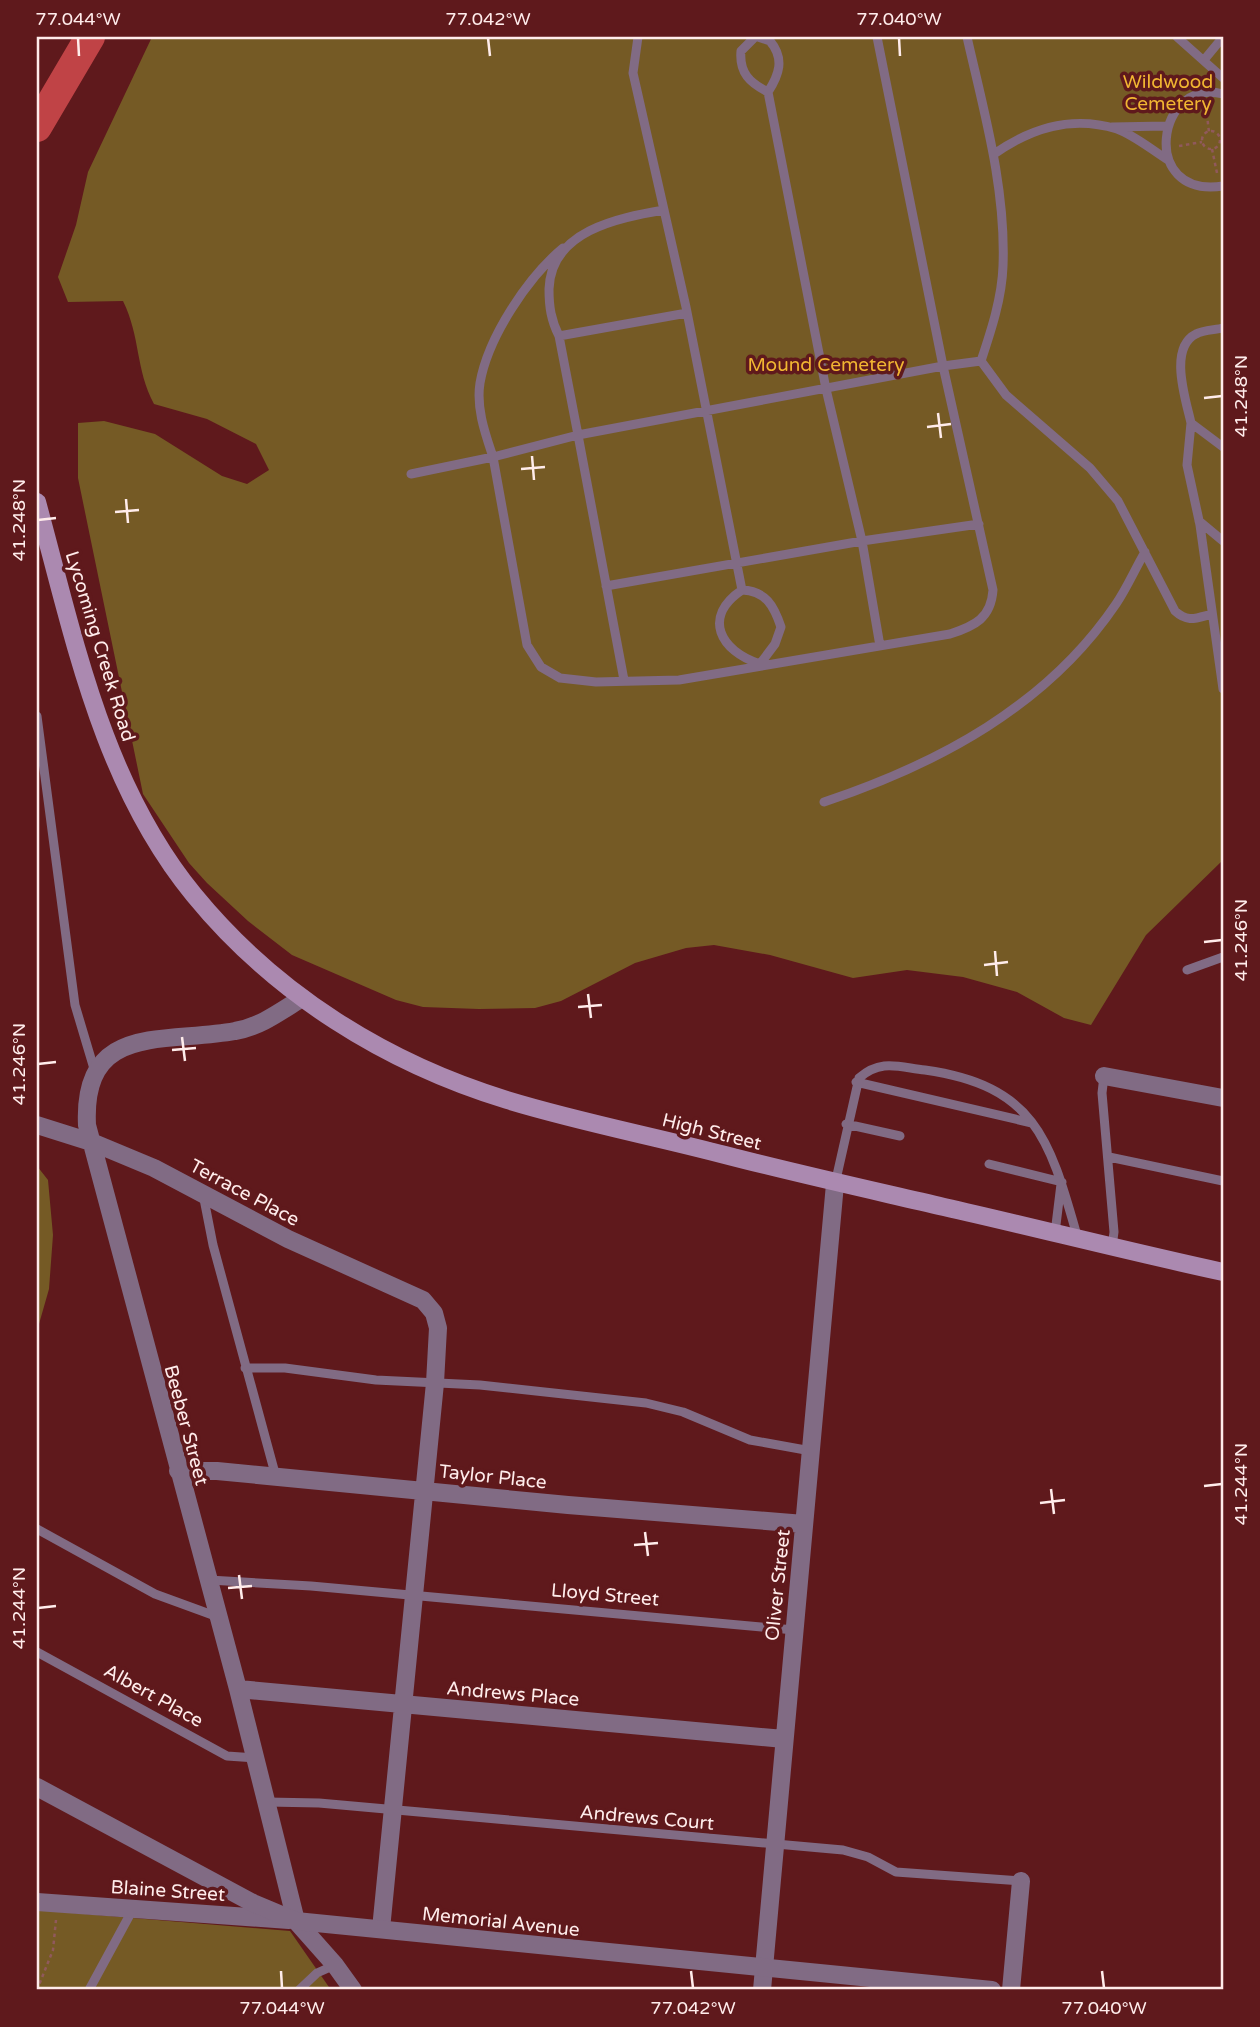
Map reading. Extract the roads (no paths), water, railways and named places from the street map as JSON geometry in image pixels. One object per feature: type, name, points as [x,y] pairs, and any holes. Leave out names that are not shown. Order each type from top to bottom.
[{"type":"main road","name":"Lycoming Creek Road","points":[[37,502],[105,740],[159,843],[193,894],[231,935]]},
{"type":"main road","name":"High Street","points":[[231,935],[302,998],[385,1051],[448,1079],[504,1099],[835,1184],[1223,1272]]},
{"type":"street","points":[[94,1072],[102,1061],[132,1044],[251,1027],[302,998]]},
{"type":"street","name":"Beeber Street","points":[[94,1072],[86,1108],[120,1255],[238,1689],[296,1921],[353,1990]]},
{"type":"street","points":[[1104,1076],[1223,1098]]},
{"type":"street","name":"Terrace Place","points":[[37,1125],[94,1143],[154,1168],[342,1265],[417,1296],[429,1305],[438,1328],[435,1383]]},
{"type":"street","name":"Oliver Street","points":[[762,1990],[835,1184]]},
{"type":"street","points":[[381,1929],[435,1383]]},
{"type":"street","name":"Taylor Place","points":[[178,1471],[217,1471],[804,1524]]},
{"type":"street","name":"Andrews Place","points":[[238,1689],[783,1739]]},
{"type":"street","name":"Memorial Avenue","points":[[37,1787],[253,1903],[296,1921],[992,1990]]},
{"type":"street","points":[[1010,1990],[1021,1881]]},
{"type":"street","name":"Blaine Street","points":[[37,1902],[296,1921]]},
{"type":"lane","points":[[638,37],[633,74],[687,313],[742,590]]},
{"type":"lane","points":[[768,92],[747,78],[742,69],[741,51],[756,37],[769,41],[779,59],[779,70],[768,92],[826,389],[862,541],[880,646]]},
{"type":"lane","points":[[664,210],[609,223],[582,234],[545,263],[516,301],[480,383],[480,407],[493,457],[527,645],[541,667],[560,678],[596,682],[679,680],[760,664],[880,646],[977,626],[992,606],[993,590],[943,366],[877,37]]},
{"type":"lane","points":[[967,37],[994,154],[1001,212],[1003,268],[993,324],[981,361]]},
{"type":"lane","points":[[1177,37],[1223,78]]},
{"type":"lane","points":[[1204,60],[1223,37]]},
{"type":"lane","points":[[1168,160],[1166,126],[1179,109],[1204,94],[1223,94]]},
{"type":"lane","points":[[994,154],[1023,134],[1059,125],[1166,126]]},
{"type":"lane","points":[[1105,127],[1119,130],[1168,160],[1189,181],[1202,186],[1221,186]]},
{"type":"lane","points":[[563,248],[554,261],[549,307],[559,336],[624,680]]},
{"type":"lane","points":[[559,336],[687,313]]},
{"type":"lane","points":[[1223,328],[1196,334],[1183,352],[1183,389],[1191,422],[1187,465],[1199,522],[1223,689]]},
{"type":"lane","points":[[411,474],[578,435],[981,361]]},
{"type":"lane","points":[[981,361],[1006,395],[1028,418],[1090,468],[1118,501],[1175,611],[1183,619],[1212,614]]},
{"type":"lane","points":[[1191,422],[1223,447]]},
{"type":"lane","points":[[1199,522],[1223,541]]},
{"type":"lane","points":[[606,586],[862,541],[979,524]]},
{"type":"lane","points":[[824,802],[911,769],[976,736],[1021,705],[1074,654],[1107,614],[1145,552]]},
{"type":"lane","points":[[742,590],[753,590],[767,598],[781,627],[775,644],[760,664],[743,658],[729,648],[720,635],[720,615],[726,601],[742,590]]},
{"type":"lane","points":[[37,716],[75,1005],[94,1072]]},
{"type":"lane","points":[[1187,970],[1223,957]]},
{"type":"lane","points":[[835,1184],[856,1082],[871,1067],[888,1065],[935,1072],[990,1085],[1033,1123],[1042,1135],[1062,1182],[1078,1239]]},
{"type":"lane","points":[[1104,1076],[1102,1093],[1114,1232],[1112,1247]]},
{"type":"lane","points":[[856,1082],[1033,1123]]},
{"type":"lane","points":[[846,1124],[900,1136]]},
{"type":"lane","points":[[1109,1157],[1223,1181]]},
{"type":"lane","points":[[989,1164],[1062,1182]]},
{"type":"lane","points":[[1055,1233],[1062,1182]]},
{"type":"lane","points":[[203,1194],[245,1368],[276,1477]]},
{"type":"lane","points":[[245,1368],[285,1368],[376,1380],[590,1395],[646,1402],[683,1412],[750,1440],[812,1451]]},
{"type":"lane","points":[[37,1529],[155,1594],[218,1617]]},
{"type":"lane","name":"Lloyd Street","points":[[207,1579],[794,1630]]},
{"type":"lane","name":"Albert Place","points":[[37,1652],[227,1756],[256,1758]]},
{"type":"lane","name":"Andrews Court","points":[[267,1802],[843,1850],[868,1857],[896,1872],[1021,1881]]},
{"type":"lane","points":[[89,1990],[133,1909]]},
{"type":"lane","points":[[299,1990],[317,1973],[335,1965]]},
{"type":"waterway","points":[[37,127],[90,37]]},
{"type":"park label","name":"Wildwood Cemetery","points":[[1168,92]]},
{"type":"park label","name":"Mound Cemetery","points":[[826,364]]}]
